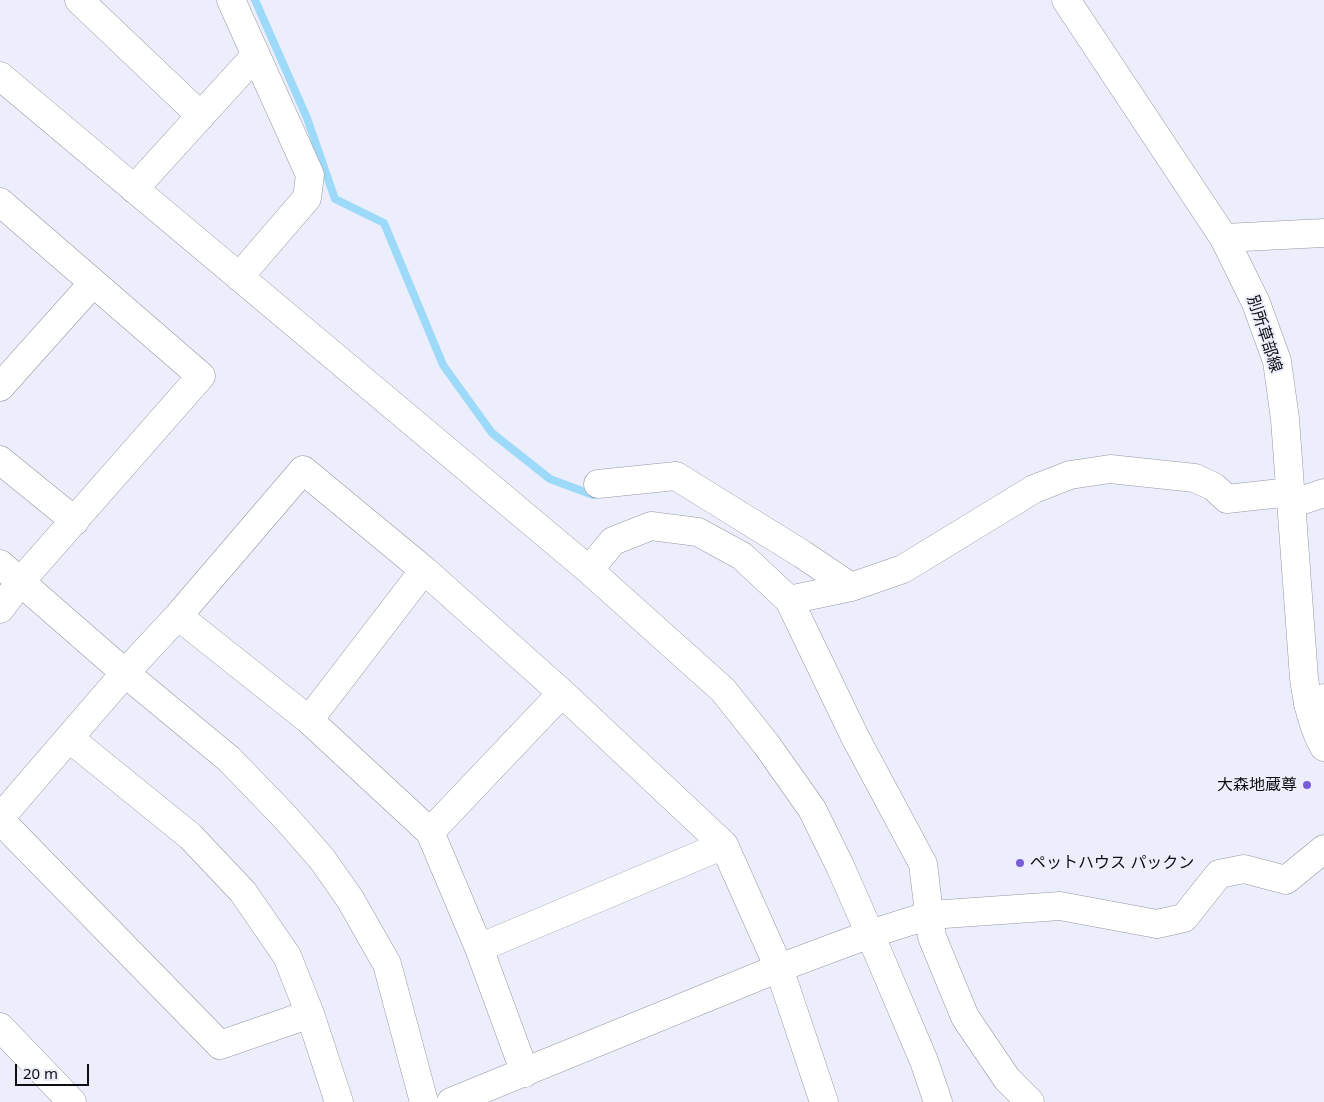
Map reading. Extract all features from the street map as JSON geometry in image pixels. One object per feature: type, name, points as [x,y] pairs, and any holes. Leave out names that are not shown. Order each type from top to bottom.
[{"type":"street","points":[[79,0],[201,116]]},
{"type":"street","points":[[231,0],[310,175],[308,198],[239,277]]},
{"type":"street","name":"別所草部線","points":[[1066,0],[1224,238],[1256,303],[1277,361],[1285,419],[1304,678],[1316,701],[1319,738],[1324,747]]},
{"type":"street","points":[[134,189],[256,55]]},
{"type":"street","points":[[0,76],[589,570],[723,690],[766,744],[812,809],[870,934],[924,1061],[938,1102]]},
{"type":"street","points":[[0,202],[201,376],[21,581],[0,609]]},
{"type":"street","points":[[1224,238],[1324,233]]},
{"type":"street","points":[[0,387],[93,284]]},
{"type":"street","points":[[0,460],[75,521]]},
{"type":"street","points":[[788,600],[851,586],[903,569],[1034,489],[1070,475],[1110,469],[1194,478],[1214,487],[1227,499],[1291,498],[1324,493]]},
{"type":"street","points":[[310,1014],[220,1045],[0,819],[303,470],[424,570],[562,693],[724,845],[779,968],[823,1102]]},
{"type":"street","points":[[598,484],[676,476],[851,586]]},
{"type":"street","points":[[589,570],[613,541],[651,526],[698,532],[742,556],[788,600],[855,738],[923,864],[932,938],[965,1017],[1007,1079],[1030,1102]]},
{"type":"street","points":[[0,564],[125,673],[229,759],[286,818],[322,859],[350,899],[387,964],[424,1102]]},
{"type":"street","points":[[309,720],[424,570]]},
{"type":"street","points":[[178,616],[309,720],[430,832],[479,948],[525,1073]]},
{"type":"street","points":[[430,832],[562,693]]},
{"type":"street","points":[[69,738],[190,836],[243,892],[287,956],[310,1014],[339,1102]]},
{"type":"street","points":[[479,948],[724,845]]},
{"type":"street","points":[[451,1102],[779,968],[870,934],[930,915],[1060,906],[1157,924],[1184,918],[1219,874],[1244,870],[1286,880],[1324,849]]},
{"type":"street","points":[[0,1027],[72,1102]]},
{"type":"waterway","points":[[255,0],[307,118],[335,199],[384,223],[443,365],[492,433],[550,479],[593,495]]},
{"type":"place","name":"大森地蔵尊","points":[[1307,785]]},
{"type":"place","name":"ペットハウス パックン","points":[[1020,863]]}]
